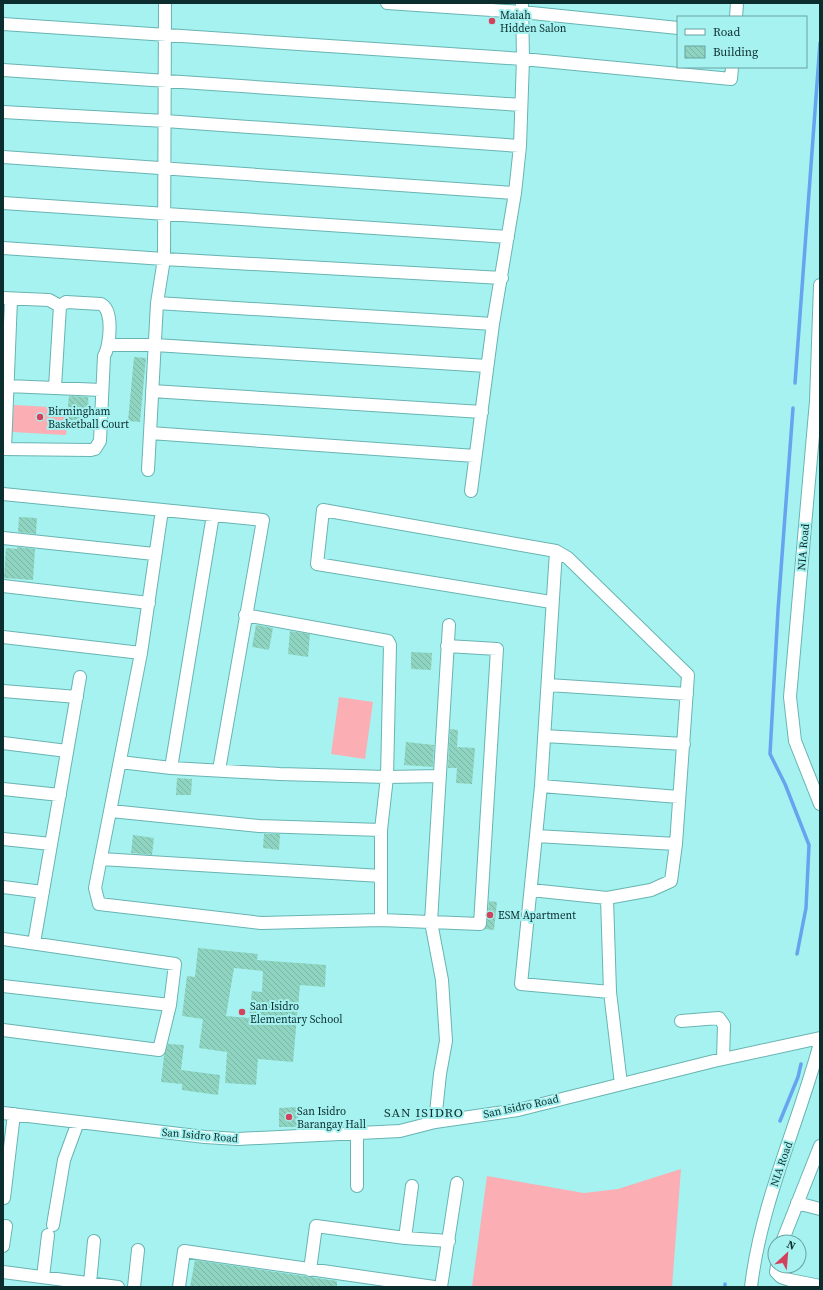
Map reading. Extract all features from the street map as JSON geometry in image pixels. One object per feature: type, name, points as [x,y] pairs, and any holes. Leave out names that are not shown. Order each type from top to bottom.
[{"type":"street","points":[[148,470],[157,303],[164,259],[166,82],[165,3]]},
{"type":"street","points":[[387,3],[522,8],[677,28]]},
{"type":"street","points":[[736,3],[736,16]]},
{"type":"street","points":[[471,491],[487,366],[516,193],[520,146],[523,59],[522,8]]},
{"type":"street","points":[[3,24],[523,59],[731,79],[732,68]]},
{"type":"street","points":[[3,70],[521,105]]},
{"type":"street","points":[[3,112],[165,121],[520,146]]},
{"type":"street","points":[[3,157],[165,167],[516,193]]},
{"type":"street","points":[[3,203],[508,237]]},
{"type":"street","points":[[3,248],[164,259],[502,278]]},
{"type":"street","name":"NIA Road","points":[[820,285],[818,401],[790,697],[795,741],[820,804]]},
{"type":"street","points":[[7,299],[49,300],[60,306],[66,302],[101,304],[106,306],[109,312],[108,345],[104,356],[100,442],[95,449],[4,449],[7,386],[7,299]]},
{"type":"street","points":[[157,303],[494,324]]},
{"type":"street","points":[[55,387],[60,306]]},
{"type":"street","points":[[108,345],[155,345],[487,366]]},
{"type":"street","points":[[7,386],[102,390]]},
{"type":"street","points":[[152,391],[482,412]]},
{"type":"street","points":[[150,433],[475,456]]},
{"type":"street","points":[[3,494],[263,520],[219,770]]},
{"type":"street","points":[[162,510],[154,554],[149,603],[141,653],[95,888],[99,904],[261,923],[381,920],[480,924],[497,649],[447,646]]},
{"type":"street","points":[[531,890],[607,898],[651,890],[671,881],[676,844],[688,675],[568,558],[556,551],[323,510],[317,564],[551,602]]},
{"type":"street","points":[[171,768],[213,514]]},
{"type":"street","points":[[3,538],[154,554]]},
{"type":"street","points":[[556,551],[551,602],[548,685],[541,786],[521,984],[610,992]]},
{"type":"street","points":[[3,586],[149,603]]},
{"type":"street","points":[[246,615],[388,641],[390,645],[387,777],[381,830],[381,920]]},
{"type":"street","points":[[435,1122],[440,1074],[446,1041],[442,980],[431,922],[449,625]]},
{"type":"street","points":[[3,637],[141,653]]},
{"type":"street","points":[[34,943],[80,677]]},
{"type":"street","points":[[548,685],[687,694]]},
{"type":"street","points":[[3,691],[77,697]]},
{"type":"street","points":[[544,736],[684,744]]},
{"type":"street","points":[[3,743],[67,751]]},
{"type":"street","points":[[120,762],[171,768],[280,774],[387,777],[440,776]]},
{"type":"street","points":[[541,786],[679,796]]},
{"type":"street","points":[[3,789],[60,795]]},
{"type":"street","points":[[111,811],[259,826],[381,830]]},
{"type":"street","points":[[536,836],[676,844]]},
{"type":"street","points":[[3,839],[51,844]]},
{"type":"street","points":[[101,859],[381,876]]},
{"type":"street","points":[[3,887],[43,892]]},
{"type":"street","points":[[607,898],[610,992],[621,1084]]},
{"type":"street","points":[[3,939],[175,964],[170,1005],[159,1050],[3,1030]]},
{"type":"street","points":[[3,986],[170,1005]]},
{"type":"street","points":[[681,1021],[719,1018],[724,1024],[723,1059]]},
{"type":"street","name":"San Isidro Road","points":[[9,1113],[198,1136],[238,1139],[400,1131],[435,1122],[518,1110],[723,1059],[820,1038]]},
{"type":"street","name":"NIA Road","points":[[750,1287],[756,1246],[764,1217],[820,1044]]},
{"type":"street","points":[[4,1198],[9,1113]]},
{"type":"street","points":[[43,1277],[50,1230],[64,1160],[78,1122]]},
{"type":"street","points":[[356,1133],[357,1186]]},
{"type":"street","points":[[785,1234],[818,1154]]},
{"type":"street","points":[[441,1287],[457,1184]]},
{"type":"street","points":[[405,1238],[412,1186]]},
{"type":"street","points":[[797,1203],[820,1209]]},
{"type":"street","points":[[3,1246],[6,1226]]},
{"type":"street","points":[[310,1270],[316,1226],[405,1238],[449,1241]]},
{"type":"street","points":[[90,1283],[94,1241]]},
{"type":"street","points":[[134,1287],[138,1250]]},
{"type":"street","points":[[179,1287],[184,1251],[434,1287]]},
{"type":"street","points":[[3,1272],[118,1287]]},
{"type":"street","points":[[778,1274],[781,1277],[820,1286]]},
{"type":"shaded area","name":"Birmingham Basketball Court","points":[[14,405],[68,408],[66,435],[12,432]]},
{"type":"shaded area","points":[[339,697],[373,702],[365,759],[331,754]]},
{"type":"shaded area","points":[[681,1169],[672,1287],[472,1287],[487,1176],[584,1193],[618,1189]]},
{"type":"building","points":[[134,357],[146,358],[140,422],[128,421]]},
{"type":"building","points":[[69,396],[88,397],[89,410],[85,410],[84,427],[66,426]]},
{"type":"building","points":[[19,517],[37,518],[36,534],[18,532]]},
{"type":"building","points":[[17,547],[35,549],[33,580],[4,578],[6,548],[17,549]]},
{"type":"building","points":[[256,625],[273,628],[269,650],[252,647]]},
{"type":"building","points":[[290,631],[310,634],[308,657],[288,654]]},
{"type":"building","points":[[411,652],[432,653],[431,670],[411,669]]},
{"type":"building","points":[[450,729],[458,730],[457,747],[475,748],[472,784],[456,783],[457,768],[448,768]]},
{"type":"building","points":[[406,742],[434,745],[433,767],[404,765]]},
{"type":"building","points":[[177,778],[192,779],[191,795],[176,795]]},
{"type":"building","points":[[264,834],[280,834],[279,850],[263,848]]},
{"type":"building","points":[[133,835],[154,838],[152,855],[131,853]]},
{"type":"building","name":"ESM Apartment","points":[[489,901],[497,902],[494,930],[485,929],[487,924]]},
{"type":"building","points":[[198,948],[258,954],[257,960],[326,965],[325,987],[300,985],[293,1062],[258,1059],[256,1085],[225,1083],[227,1052],[199,1048],[203,1019],[182,1016],[187,976],[195,977]],"holes":[[[234,968],[263,971],[262,992],[252,991],[249,1018],[226,1016]]]},
{"type":"building","points":[[168,1044],[184,1045],[181,1070],[220,1075],[218,1095],[182,1090],[182,1084],[161,1082],[164,1056]]},
{"type":"building","name":"San Isidro Barangay Hall","points":[[298,1107],[299,1127],[279,1127],[279,1108]]},
{"type":"building","points":[[195,1260],[337,1281],[337,1287],[190,1287]]},
{"type":"waterway","points":[[795,383],[820,43]]},
{"type":"waterway","points":[[793,408],[778,610],[770,754],[785,784],[809,845],[806,908],[797,954]]},
{"type":"waterway","points":[[780,1121],[798,1077],[801,1064]]},
{"type":"place","name":"Maiah Hidden Salon","points":[[492,21]]},
{"type":"place","name":"Birmingham Basketball Court","points":[[40,417]]},
{"type":"place","name":"ESM Apartment","points":[[490,915]]},
{"type":"place","name":"San Isidro Elementary School","points":[[242,1012]]},
{"type":"place","name":"San Isidro Barangay Hall","points":[[289,1117]]},
{"type":"district","name":"SAN ISIDRO","points":[[424,1112]]}]
